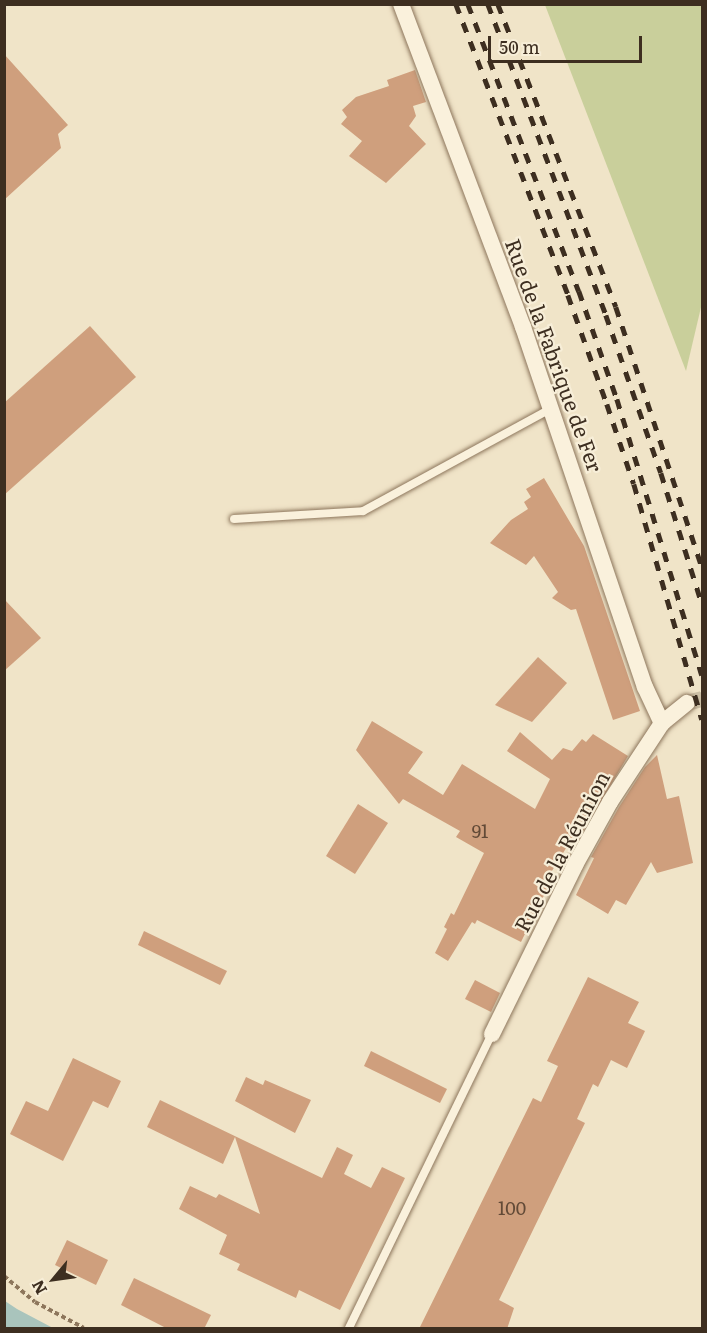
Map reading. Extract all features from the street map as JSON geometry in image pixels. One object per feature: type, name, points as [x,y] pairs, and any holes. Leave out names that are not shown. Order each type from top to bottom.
[{"type":"street","name":"Rue de la Fabrique de Fer","points":[[401,4],[552,408],[645,687],[662,723]]},
{"type":"street","name":"Rue de la Réunion","points":[[492,1034],[580,856],[610,802],[662,723],[687,703]]},
{"type":"lane","points":[[234,519],[363,511],[552,408]]},
{"type":"lane","points":[[349,1329],[492,1034]]},
{"type":"path","points":[[4,1276],[35,1302],[84,1329]]},
{"type":"green space","points":[[545,5],[702,5],[702,303],[686,371]]},
{"type":"water","points":[[5,1301],[17,1309],[53,1328],[5,1328]]},
{"type":"building","points":[[4,54],[68,125],[58,134],[61,148],[4,200]]},
{"type":"building","points":[[415,70],[426,102],[413,106],[416,116],[409,126],[426,144],[386,183],[349,156],[362,141],[341,124],[347,117],[342,110],[356,97],[389,86],[387,80]]},
{"type":"building","points":[[90,326],[136,377],[4,495],[4,403]]},
{"type":"building","points":[[544,478],[584,546],[640,711],[613,720],[576,609],[571,610],[552,598],[558,592],[534,556],[526,565],[490,543],[511,520],[528,509],[524,502],[531,497],[526,489]]},
{"type":"building","points":[[4,599],[41,638],[4,671]]},
{"type":"building","points":[[538,657],[567,683],[532,722],[495,705]]},
{"type":"building","points":[[372,721],[423,752],[408,773],[443,795],[462,764],[535,809],[550,779],[507,751],[520,732],[552,760],[563,748],[572,751],[582,739],[586,742],[593,734],[628,756],[573,848],[568,845],[547,879],[551,881],[521,942],[477,920],[475,924],[472,922],[448,961],[435,953],[447,929],[444,927],[451,913],[454,915],[484,853],[456,837],[460,831],[403,799],[399,804],[356,750]]},
{"type":"building","points":[[657,755],[667,799],[679,796],[693,863],[657,873],[651,862],[626,905],[616,900],[608,914],[576,895],[594,858],[591,857],[619,807],[645,767]]},
{"type":"building","points":[[358,804],[388,823],[355,874],[326,856]]},
{"type":"building","points":[[144,931],[227,971],[220,985],[138,945]]},
{"type":"building","points":[[588,977],[639,1002],[628,1023],[645,1031],[627,1068],[611,1060],[598,1087],[593,1084],[577,1119],[585,1123],[499,1300],[514,1308],[507,1329],[419,1329],[533,1098],[541,1102],[558,1066],[547,1061]]},
{"type":"building","points":[[475,980],[500,993],[491,1012],[465,999]]},
{"type":"building","points":[[371,1051],[447,1089],[440,1103],[364,1066]]},
{"type":"building","points":[[73,1058],[121,1081],[108,1108],[93,1101],[63,1161],[10,1134],[26,1101],[48,1111]]},
{"type":"building","points":[[246,1077],[263,1085],[265,1080],[311,1100],[295,1133],[235,1101]]},
{"type":"building","points":[[160,1100],[322,1178],[337,1147],[353,1155],[344,1174],[371,1188],[382,1167],[405,1178],[340,1310],[299,1290],[296,1298],[237,1270],[240,1264],[219,1254],[227,1235],[179,1209],[190,1186],[216,1198],[219,1194],[260,1214],[235,1137],[223,1164],[147,1127]]},
{"type":"building","points":[[67,1240],[108,1260],[96,1285],[55,1265]]},
{"type":"building","points":[[134,1278],[211,1315],[204,1329],[168,1329],[121,1305]]},
{"type":"tunnel","points":[[687,703],[702,699]]},
{"type":"railway","points":[[456,4],[568,295],[607,404],[634,484],[702,719]]},
{"type":"railway","points":[[468,4],[579,291],[617,399],[702,675]]},
{"type":"railway","points":[[488,4],[606,315],[661,473],[702,604]]},
{"type":"railway","points":[[498,4],[616,307],[702,567]]}]
